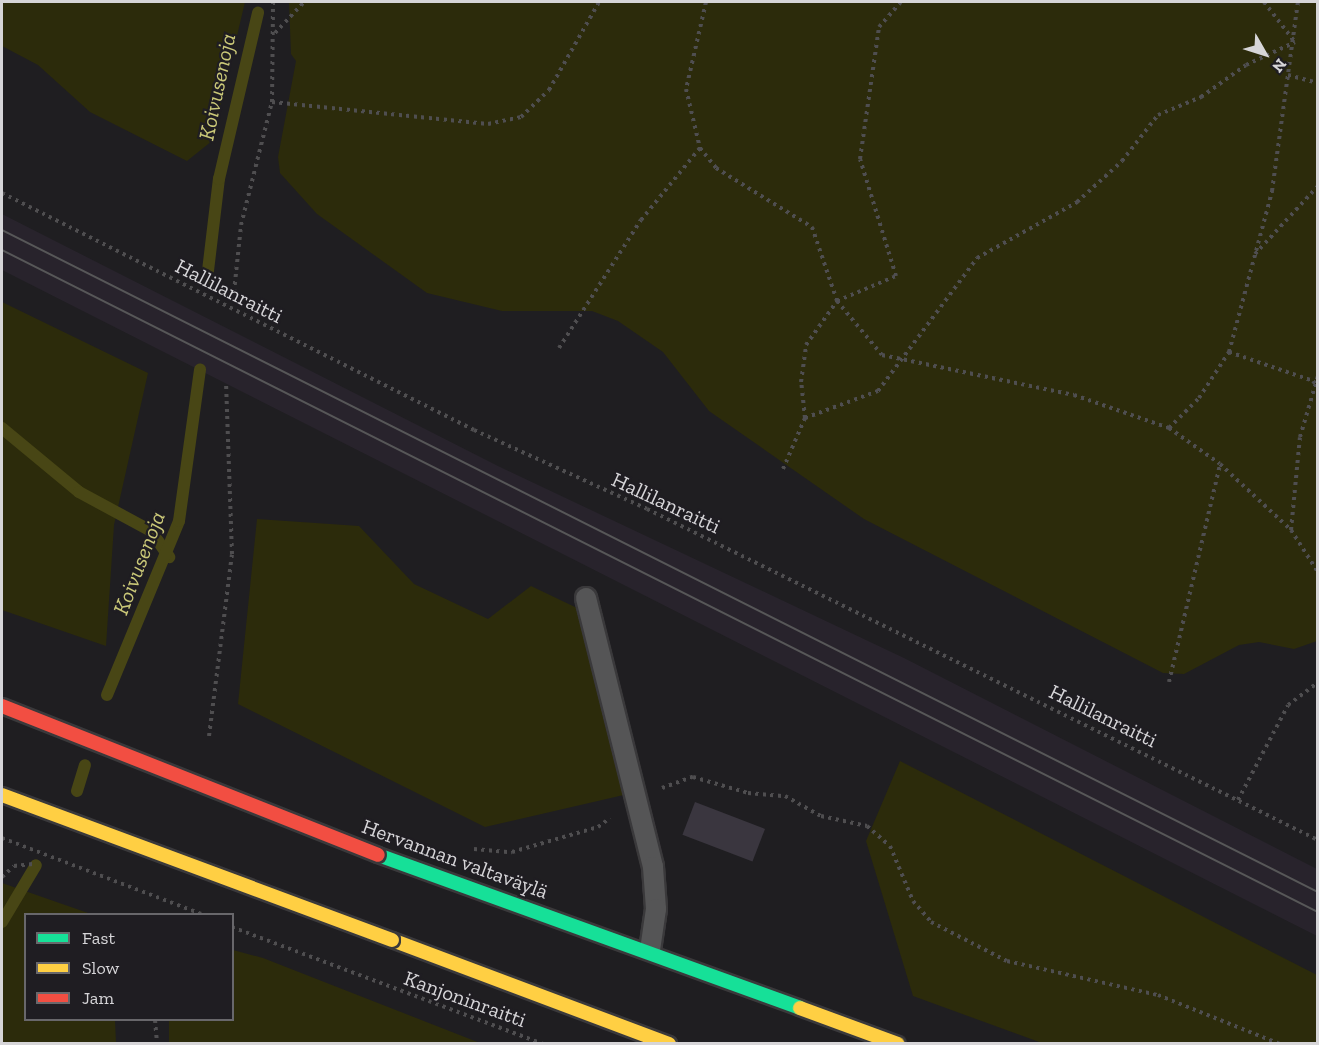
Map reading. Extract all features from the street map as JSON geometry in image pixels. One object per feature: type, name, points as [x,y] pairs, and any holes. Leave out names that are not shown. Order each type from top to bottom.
[{"type":"highway","name":"Hervannan valtaväylä","points":[[2,706],[378,855],[650,950],[898,1044]]},
{"type":"highway","points":[[2,795],[669,1044]]},
{"type":"lane","points":[[586,598],[653,867],[656,909],[650,950]]},
{"type":"path","points":[[234,292],[241,225],[272,102],[273,2]]},
{"type":"path","points":[[274,33],[304,2]]},
{"type":"path","points":[[272,102],[488,124],[521,117],[549,90],[599,2]]},
{"type":"path","points":[[706,2],[686,89],[700,148],[716,168],[812,227],[837,301],[882,355],[904,363],[1074,395],[1169,428],[1220,464],[1291,530],[1317,572]]},
{"type":"path","points":[[783,469],[805,418],[801,382],[806,345],[837,301],[896,276],[860,159],[879,27],[901,2]]},
{"type":"path","points":[[1264,2],[1295,42]]},
{"type":"path","points":[[1169,428],[1199,398],[1229,352],[1272,191],[1288,75],[1295,42],[1298,2]]},
{"type":"path","points":[[805,418],[878,391],[904,363],[913,338],[976,258],[1077,202],[1122,161],[1158,114],[1201,97],[1246,65],[1295,42]]},
{"type":"path","points":[[1288,75],[1317,83]]},
{"type":"path","points":[[559,348],[641,220],[700,148]]},
{"type":"path","points":[[1253,256],[1317,186]]},
{"type":"path","name":"Hallilanraitti","points":[[2,193],[474,430],[647,509],[1317,840]]},
{"type":"path","points":[[1229,352],[1313,381],[1317,387]]},
{"type":"path","points":[[1291,530],[1300,437],[1313,381],[1317,376]]},
{"type":"path","points":[[209,736],[232,554],[226,382]]},
{"type":"path","points":[[1169,682],[1220,464]]},
{"type":"path","points":[[1238,800],[1288,705],[1317,681]]},
{"type":"path","points":[[821,816],[867,826],[890,846],[913,901],[931,922],[1007,961],[1149,993],[1280,1044]]},
{"type":"path","points":[[2,838],[196,913]]},
{"type":"path","points":[[2,877],[14,866],[33,864]]},
{"type":"path","name":"Kanjoninraitti","points":[[234,928],[543,1044]]},
{"type":"path","points":[[155,1021],[156,1044]]},
{"type":"shaded area","points":[[2,2],[245,2],[212,141],[187,161],[90,112],[38,65],[2,46]]},
{"type":"shaded area","points":[[289,2],[1317,2],[1317,641],[1294,649],[1259,642],[1239,645],[1184,674],[1163,673],[864,519],[709,411],[663,352],[618,321],[592,311],[502,311],[427,293],[317,214],[280,173],[278,157],[296,61],[291,54]]},
{"type":"shaded area","points":[[2,214],[498,466],[904,658],[1317,869],[1317,936],[2,270]]},
{"type":"shaded area","points":[[2,302],[148,373],[114,525],[106,646],[2,610]]},
{"type":"shaded area","points":[[257,519],[359,526],[414,584],[488,619],[531,586],[577,608],[628,794],[485,827],[238,704]]},
{"type":"shaded area","points":[[900,761],[1317,975],[1317,1043],[1042,1043],[913,996],[866,841]]},
{"type":"shaded area","points":[[2,883],[88,913],[24,913],[24,1021],[115,1021],[116,1043],[2,1043]]},
{"type":"shaded area","points":[[234,950],[263,958],[480,1043],[169,1043],[169,1021],[234,1021]]},
{"type":"building","points":[[695,802],[765,829],[752,862],[682,835]]},
{"type":"waterway","name":"Koivusenoja","points":[[207,279],[219,179],[258,13]]},
{"type":"waterway","name":"Koivusenoja","points":[[107,695],[179,521],[200,369]]},
{"type":"waterway","points":[[2,428],[79,492],[151,531],[169,557]]},
{"type":"waterway","name":"Koivusenoja","points":[[77,791],[85,765]]},
{"type":"waterway","name":"Koivusenoja","points":[[2,922],[36,865]]},
{"type":"tram line","points":[[2,230],[1318,892]]},
{"type":"tram line","points":[[2,250],[1318,912]]},
{"type":"traffic: fast","points":[[378,855],[800,1008]]},
{"type":"traffic: slow","points":[[2,795],[392,940]]},
{"type":"traffic: slow","points":[[392,940],[669,1044]]},
{"type":"traffic: slow","points":[[800,1008],[898,1044]]},
{"type":"traffic: jam","points":[[2,706],[378,855]]}]
